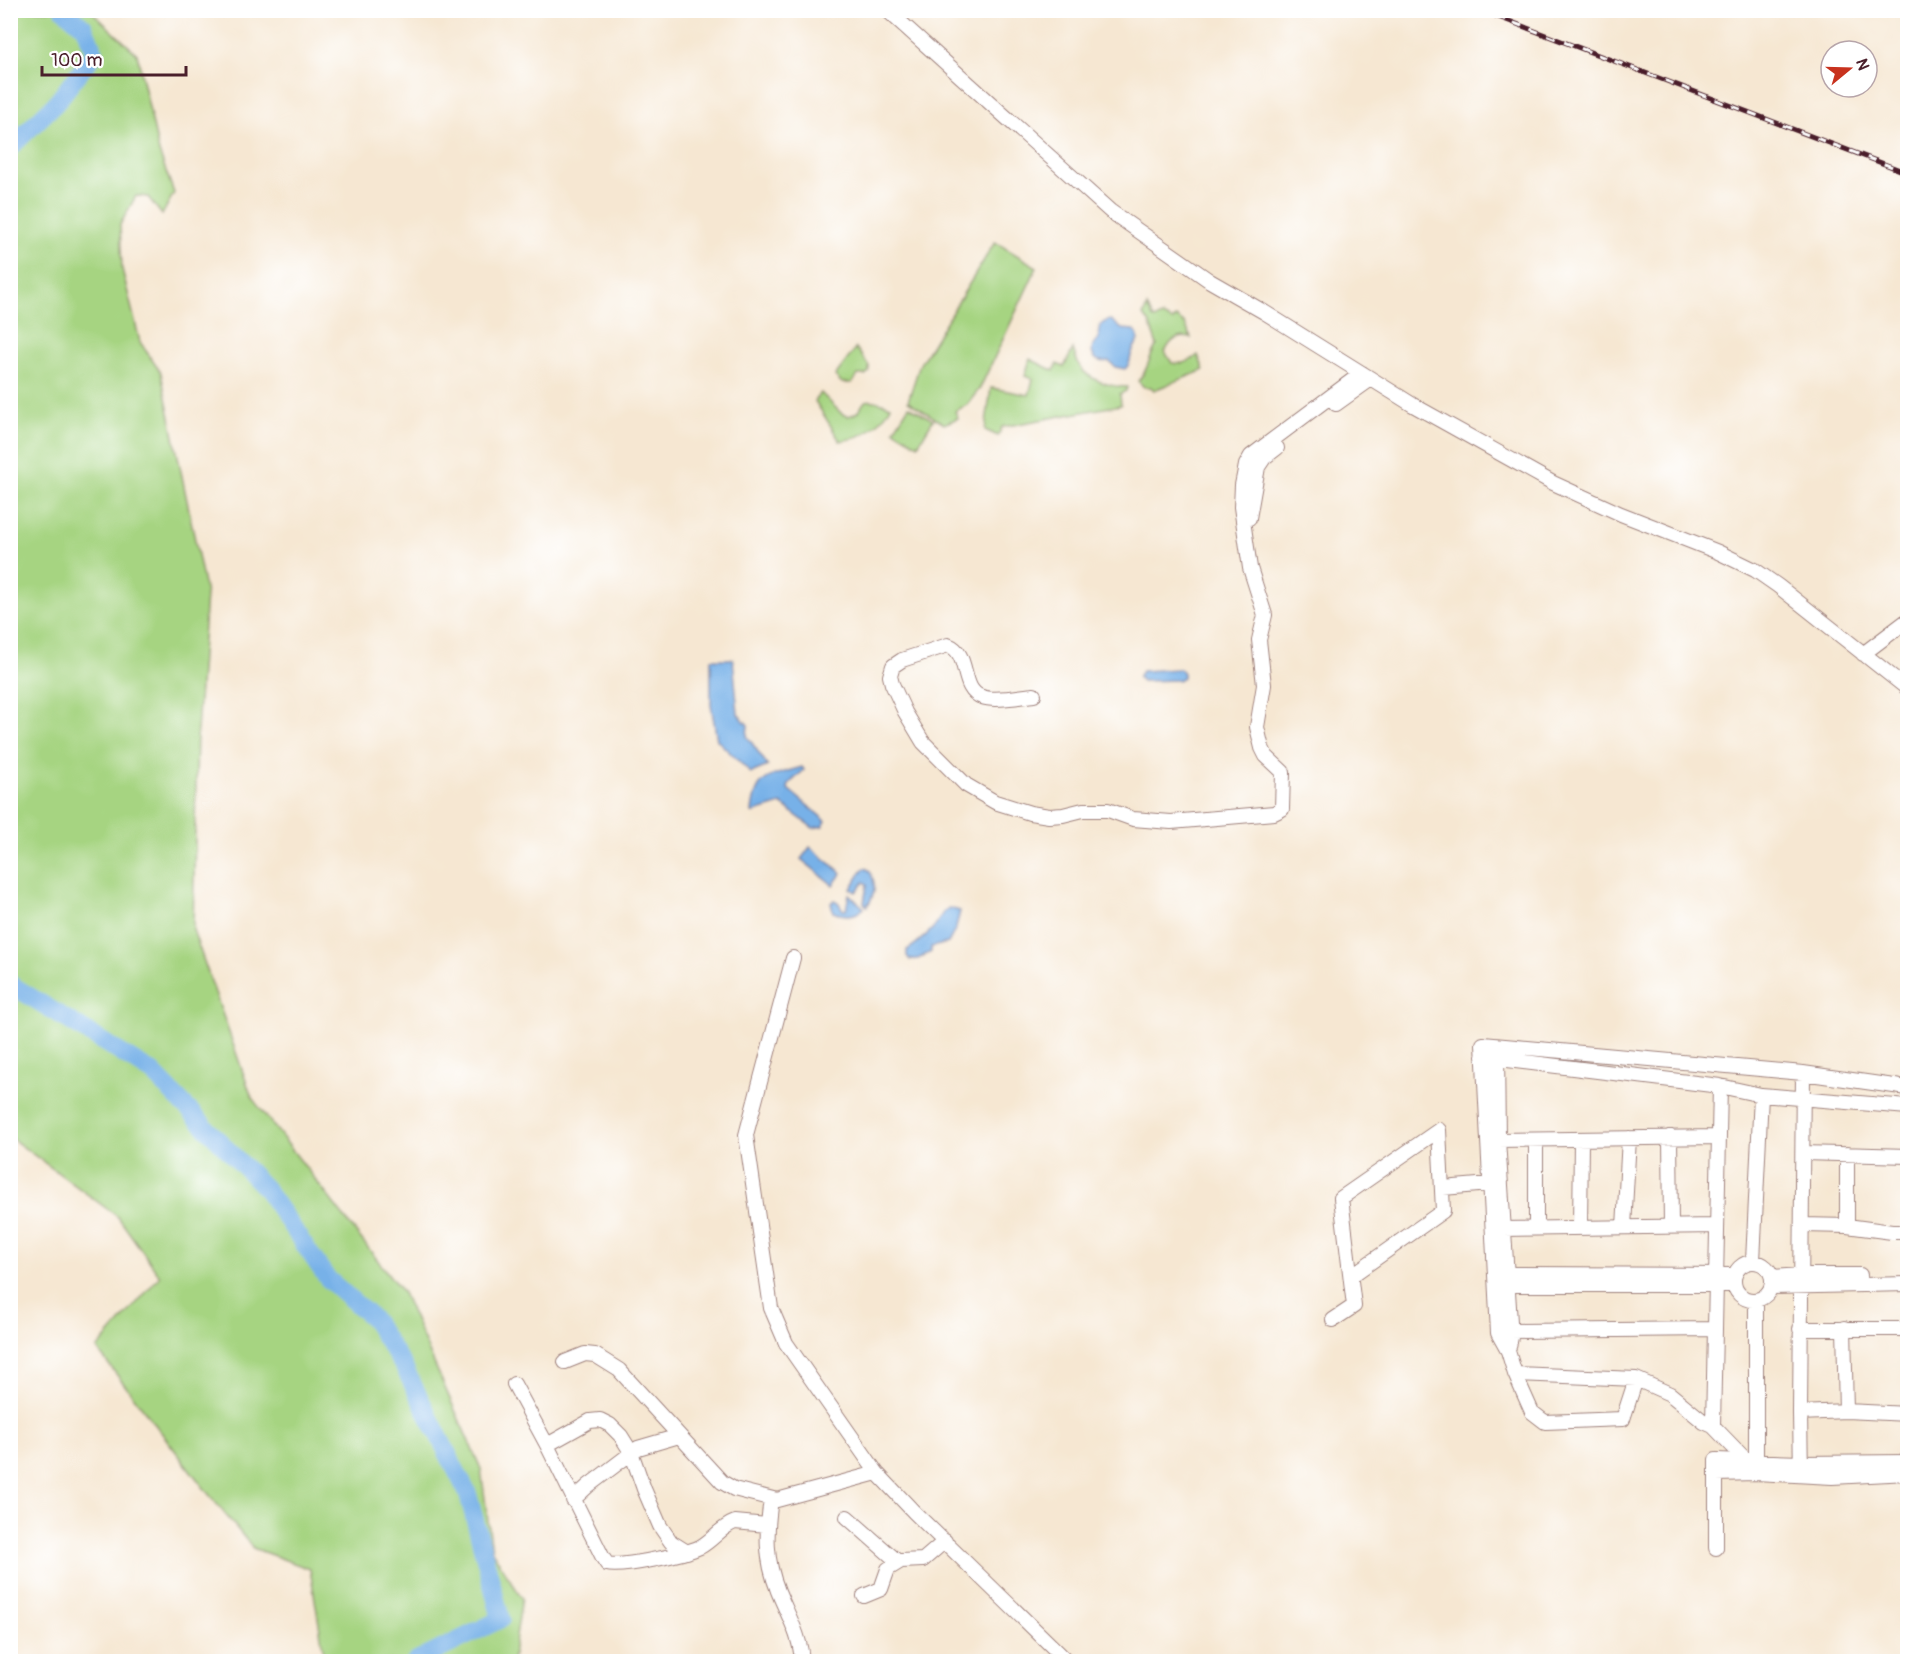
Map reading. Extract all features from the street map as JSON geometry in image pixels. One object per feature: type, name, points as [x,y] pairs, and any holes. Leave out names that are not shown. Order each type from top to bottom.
[{"type":"street","points":[[887,10],[1064,171],[1122,220],[1210,281],[1413,405],[1553,483],[1621,514],[1718,552],[1755,570],[1908,689]]},
{"type":"street","points":[[1034,695],[982,698],[974,693],[969,685],[959,653],[951,646],[902,660],[894,664],[891,670],[892,684],[923,742],[966,785],[995,802],[1030,813],[1049,816],[1083,810],[1108,810],[1133,819],[1171,822],[1274,813],[1282,809],[1283,772],[1266,756],[1257,727],[1264,686],[1259,640],[1265,615],[1253,580],[1245,535],[1246,497],[1264,458],[1366,376]]},
{"type":"street","points":[[1863,654],[1907,621]]},
{"type":"street","points":[[793,958],[746,1136],[771,1308],[786,1343],[877,1473],[1068,1662]]},
{"type":"street","points":[[1579,1069],[1581,1053]]},
{"type":"street","points":[[1492,1054],[1581,1053],[1622,1056],[1803,1073],[1908,1088]]},
{"type":"street","points":[[1492,1054],[1579,1069],[1715,1085],[1754,1093],[1908,1107]]},
{"type":"street","points":[[1492,1054],[1498,1140],[1496,1186],[1504,1229],[1510,1331],[1508,1351]]},
{"type":"street","points":[[1492,1054],[1498,1333],[1508,1351],[1515,1374],[1532,1412],[1545,1422],[1623,1419],[1636,1379]]},
{"type":"street","points":[[1620,1074],[1622,1056]]},
{"type":"street","points":[[1664,1079],[1667,1061]]},
{"type":"street","points":[[1710,1064],[1715,1085],[1719,1137],[1713,1426]]},
{"type":"street","points":[[1753,1068],[1753,1261]]},
{"type":"street","points":[[1801,1469],[1803,1073]]},
{"type":"street","points":[[1845,1102],[1846,1079]]},
{"type":"street","points":[[1888,1106],[1889,1085]]},
{"type":"street","points":[[1333,1320],[1354,1306],[1341,1198],[1439,1130],[1443,1211],[1351,1276]]},
{"type":"street","points":[[1670,1137],[1671,1226]]},
{"type":"street","points":[[1498,1140],[1719,1137]]},
{"type":"street","points":[[1624,1227],[1629,1138]]},
{"type":"street","points":[[1580,1228],[1581,1139]]},
{"type":"street","points":[[1536,1140],[1536,1228]]},
{"type":"street","points":[[1803,1153],[1908,1156]]},
{"type":"street","points":[[1847,1154],[1847,1226]]},
{"type":"street","points":[[1443,1188],[1496,1186]]},
{"type":"street","points":[[1803,1225],[1847,1226],[1908,1232]]},
{"type":"street","points":[[1504,1229],[1717,1226]]},
{"type":"street","points":[[1753,1261],[1765,1266],[1772,1282],[1767,1295],[1756,1300],[1744,1299],[1736,1290],[1734,1280],[1738,1268],[1753,1261]]},
{"type":"street","points":[[1772,1282],[1908,1276]]},
{"type":"street","points":[[1507,1280],[1734,1280]]},
{"type":"street","points":[[1802,1280],[1908,1284]]},
{"type":"street","points":[[1753,1464],[1756,1300]]},
{"type":"street","points":[[1844,1328],[1845,1411]]},
{"type":"street","points":[[1510,1331],[1715,1329]]},
{"type":"street","points":[[1800,1329],[1908,1329]]},
{"type":"street","points":[[566,1362],[585,1354],[599,1356],[626,1376],[727,1486],[771,1499],[800,1494],[877,1473]]},
{"type":"street","points":[[1515,1374],[1636,1379],[1670,1394],[1704,1422],[1713,1426],[1753,1464]]},
{"type":"street","points":[[514,1384],[607,1564],[619,1565],[687,1552],[702,1545],[733,1522],[767,1525]]},
{"type":"street","points":[[1800,1413],[1845,1411],[1908,1414]]},
{"type":"street","points":[[547,1445],[582,1424],[600,1419],[615,1430],[631,1452],[658,1522],[671,1542],[687,1552]]},
{"type":"street","points":[[573,1500],[631,1452],[645,1445],[679,1436]]},
{"type":"street","points":[[1801,1469],[1908,1462]]},
{"type":"street","points":[[1716,1548],[1716,1467],[1753,1464],[1801,1469],[1832,1477],[1908,1473]]},
{"type":"street","points":[[771,1499],[767,1525],[767,1552],[772,1574],[797,1636],[802,1662]]},
{"type":"street","points":[[847,1516],[897,1561],[923,1560],[945,1541]]},
{"type":"street","points":[[864,1596],[880,1589],[888,1569],[901,1561]]},
{"type":"green space","points":[[11,10],[91,11],[137,54],[159,152],[174,193],[162,215],[148,197],[136,196],[120,225],[122,269],[140,342],[161,373],[206,594],[197,732],[193,930],[252,1098],[403,1293],[481,1469],[492,1551],[522,1598],[512,1661],[325,1661],[310,1569],[253,1548],[97,1349],[160,1276],[118,1217],[11,1138]]},
{"type":"green space","points":[[995,242],[1037,267],[980,388],[967,405],[955,411],[958,418],[944,424],[908,401],[920,364]]},
{"type":"green space","points":[[1147,307],[1154,319],[1162,316],[1173,321],[1176,317],[1185,324],[1191,338],[1175,339],[1165,352],[1172,363],[1186,362],[1198,355],[1204,370],[1154,390],[1151,387],[1144,387],[1138,381],[1145,372],[1157,345],[1149,322],[1143,316]]},
{"type":"green space","points":[[856,348],[869,366],[869,372],[865,375],[858,375],[852,383],[842,383],[835,376]]},
{"type":"green space","points":[[1073,349],[1085,373],[1096,380],[1127,387],[1126,391],[1120,394],[1121,405],[1002,427],[998,436],[985,430],[991,388],[1029,395],[1033,379],[1025,376],[1030,359],[1054,371],[1057,364],[1064,367]]},
{"type":"green space","points":[[821,393],[842,414],[848,416],[855,414],[866,401],[891,406],[870,430],[840,441],[815,401]]},
{"type":"green space","points":[[909,406],[933,420],[918,445],[894,430]]},
{"type":"water","points":[[1111,320],[1122,329],[1134,330],[1138,336],[1130,363],[1125,369],[1115,367],[1109,361],[1098,360],[1093,355],[1093,346],[1099,338],[1100,326]]},
{"type":"water","points":[[711,659],[733,659],[738,714],[748,725],[747,736],[768,766],[751,773],[717,740],[711,705]]},
{"type":"water","points":[[1180,669],[1183,677],[1178,680],[1142,681],[1138,677],[1142,671]]},
{"type":"water","points":[[802,767],[804,770],[789,784],[788,789],[826,821],[823,826],[813,828],[781,804],[752,813],[756,791],[760,784],[772,776]]},
{"type":"water","points":[[810,847],[842,873],[833,885],[801,859]]},
{"type":"water","points":[[865,868],[869,870],[874,884],[874,893],[867,906],[864,903],[867,884],[864,882],[856,892],[851,889]]},
{"type":"water","points":[[849,894],[864,908],[850,915],[833,912],[831,903],[834,900],[843,910],[846,910]]},
{"type":"water","points":[[949,908],[960,911],[956,928],[948,943],[931,947],[931,952],[918,959],[910,960],[907,950],[931,930]]},
{"type":"waterway","points":[[10,148],[56,103],[95,53],[84,27],[64,10]]},
{"type":"waterway","points":[[10,984],[153,1073],[265,1188],[327,1278],[372,1318],[404,1367],[468,1494],[501,1619],[415,1662]]},
{"type":"railway","points":[[1480,10],[1908,173]]}]
